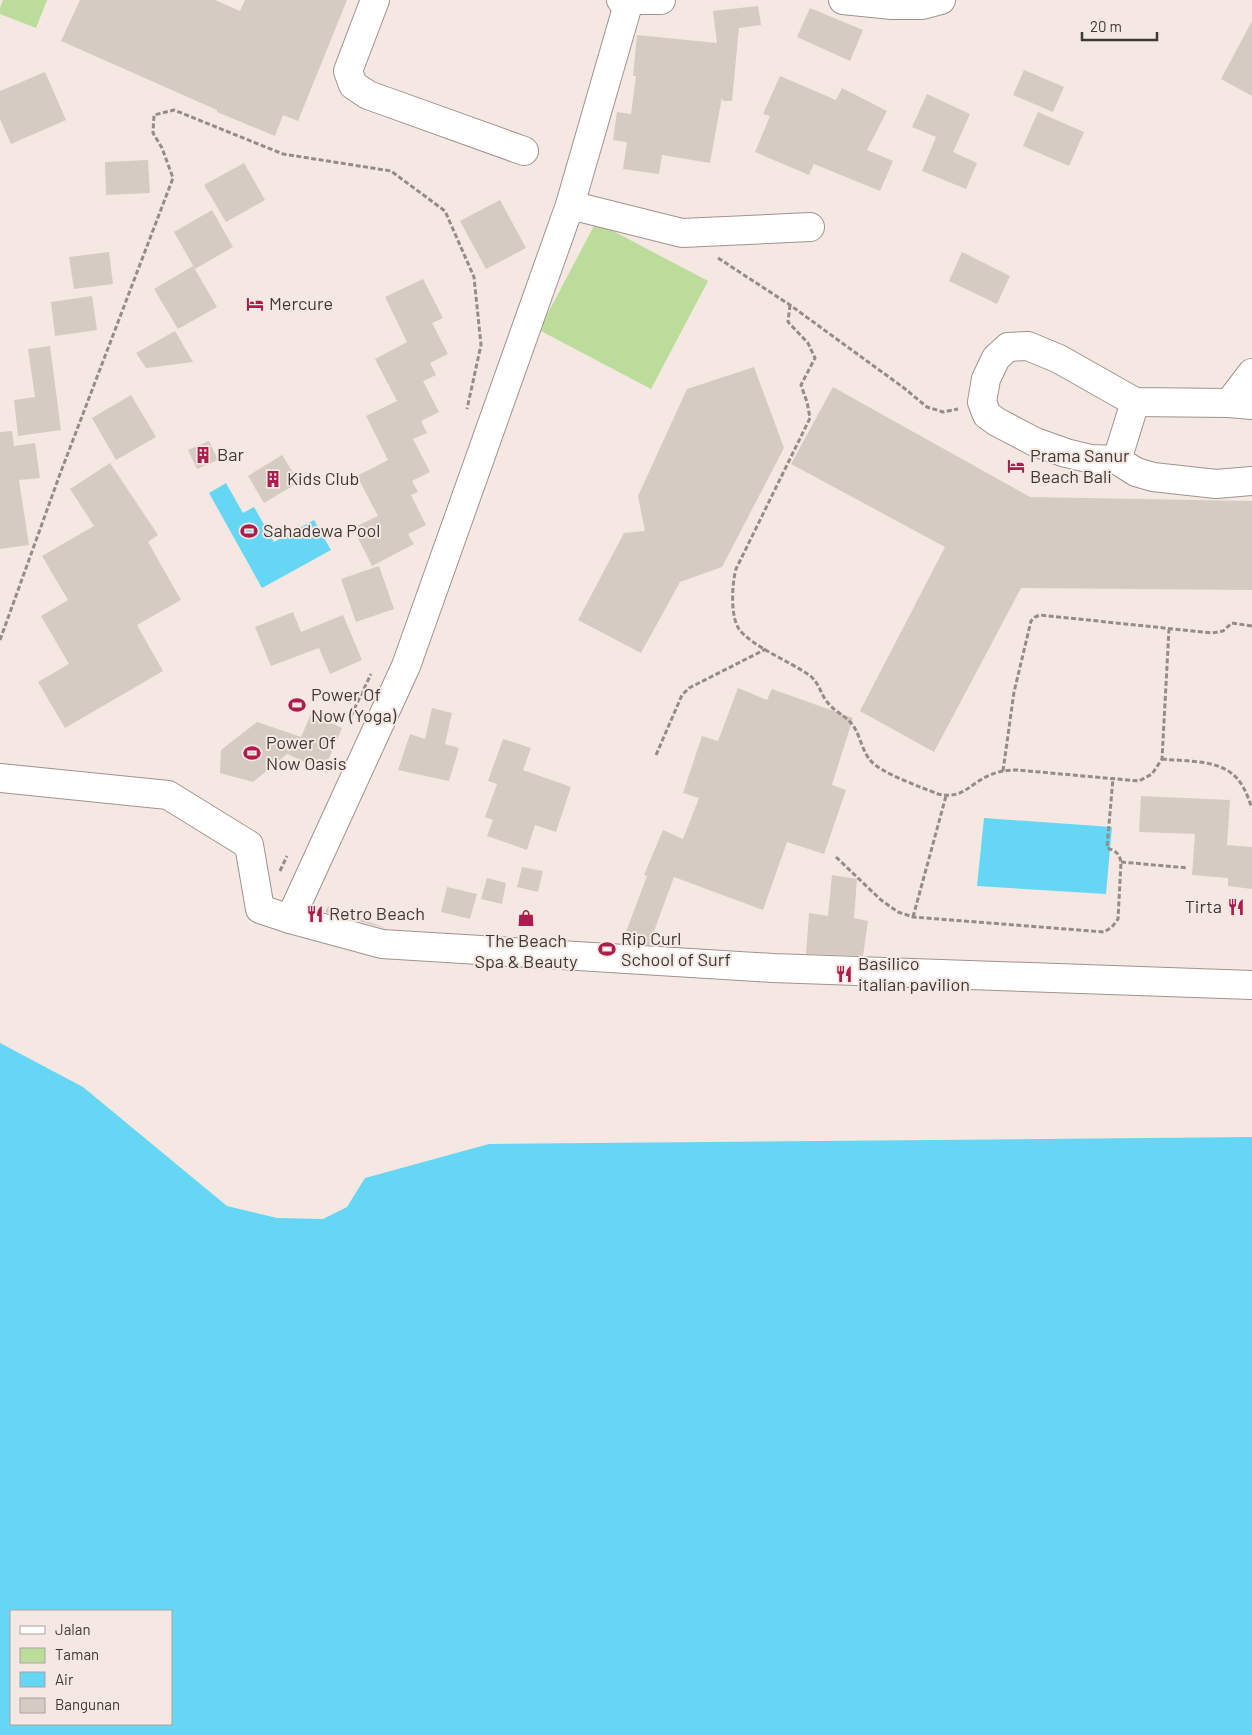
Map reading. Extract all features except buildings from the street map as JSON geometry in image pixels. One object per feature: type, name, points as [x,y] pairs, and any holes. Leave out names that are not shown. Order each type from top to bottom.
[{"type":"street","points":[[374,0],[348,71],[353,84],[368,95],[524,151]]},
{"type":"street","points":[[290,919],[406,666],[570,205],[625,1],[661,0]]},
{"type":"street","points":[[843,0],[892,5],[922,5],[941,0]]},
{"type":"street","points":[[570,205],[682,233],[810,227]]},
{"type":"street","points":[[1252,373],[1241,404],[1135,402],[1059,359],[1028,346],[1008,347],[996,358],[986,379],[982,402],[988,415],[992,418],[1035,442],[1066,453],[1091,459],[1117,460],[1136,472],[1153,477],[1216,484],[1252,481]]},
{"type":"street","points":[[1117,460],[1135,402]]},
{"type":"street","points":[[0,778],[168,795],[248,845],[260,909],[382,944],[773,968],[1252,984]]},
{"type":"path","points":[[0,640],[60,474],[173,178],[162,148],[153,133],[154,115],[174,110],[283,154],[390,171],[445,211],[474,277],[481,345],[465,417]]},
{"type":"path","points":[[682,233],[790,305],[904,388],[927,407],[943,412],[982,402]]},
{"type":"path","points":[[790,305],[788,322],[808,343],[815,358],[801,385],[808,402],[810,418],[736,569],[732,582],[734,616],[739,628],[748,638],[810,676],[820,687],[827,702],[852,724],[865,754],[871,762],[880,769],[946,796],[954,796],[986,777],[1003,771],[1017,770],[1139,781],[1152,774],[1162,759],[1170,629]]},
{"type":"path","points":[[1003,771],[1014,692],[1031,621],[1035,617],[1040,615],[1212,633],[1223,630],[1232,623],[1252,626]]},
{"type":"path","points":[[656,755],[682,695],[689,688],[766,649]]},
{"type":"path","points":[[351,718],[371,674]]},
{"type":"path","points":[[1162,759],[1214,764],[1222,768],[1235,776],[1243,786],[1252,808]]},
{"type":"path","points":[[836,857],[881,900],[898,912],[913,917],[1104,932],[1112,927],[1118,919],[1121,862],[1116,851],[1107,848],[1113,778]]},
{"type":"path","points":[[913,917],[946,796]]},
{"type":"path","points":[[260,909],[290,851]]},
{"type":"path","points":[[1121,862],[1188,868]]},
{"type":"green space","points":[[3,0],[47,0],[36,28],[0,14]]},
{"type":"green space","points":[[596,222],[708,281],[651,389],[539,330]]},
{"type":"water","name":"Sahadewa Pool","points":[[226,483],[243,513],[254,507],[274,542],[314,520],[331,550],[262,588],[209,493]]},
{"type":"water","points":[[984,818],[1112,827],[1106,894],[977,886]]},
{"type":"water","points":[[0,1043],[83,1087],[227,1206],[277,1218],[323,1219],[347,1207],[365,1178],[489,1144],[1252,1137],[1252,1735],[0,1735]]},
{"type":"place","name":"Mercure","points":[[255,304]]},
{"type":"place","name":"Bar","points":[[203,455]]},
{"type":"place","name":"Prama Sanur Beach Bali","points":[[1016,466]]},
{"type":"place","name":"Kids Club","points":[[273,479]]},
{"type":"place","name":"Sahadewa Pool","points":[[249,531]]},
{"type":"place","name":"Power Of Now (Yoga)","points":[[297,705]]},
{"type":"place","name":"Power Of Now Oasis","points":[[252,753]]},
{"type":"place","name":"Tirta","points":[[1236,907]]},
{"type":"place","name":"Retro Beach","points":[[315,914]]},
{"type":"place","name":"The Beach Spa & Beauty","points":[[526,918]]},
{"type":"place","name":"Rip Curl School of Surf","points":[[607,949]]},
{"type":"place","name":"Basilico italian pavilion","points":[[844,974]]}]
